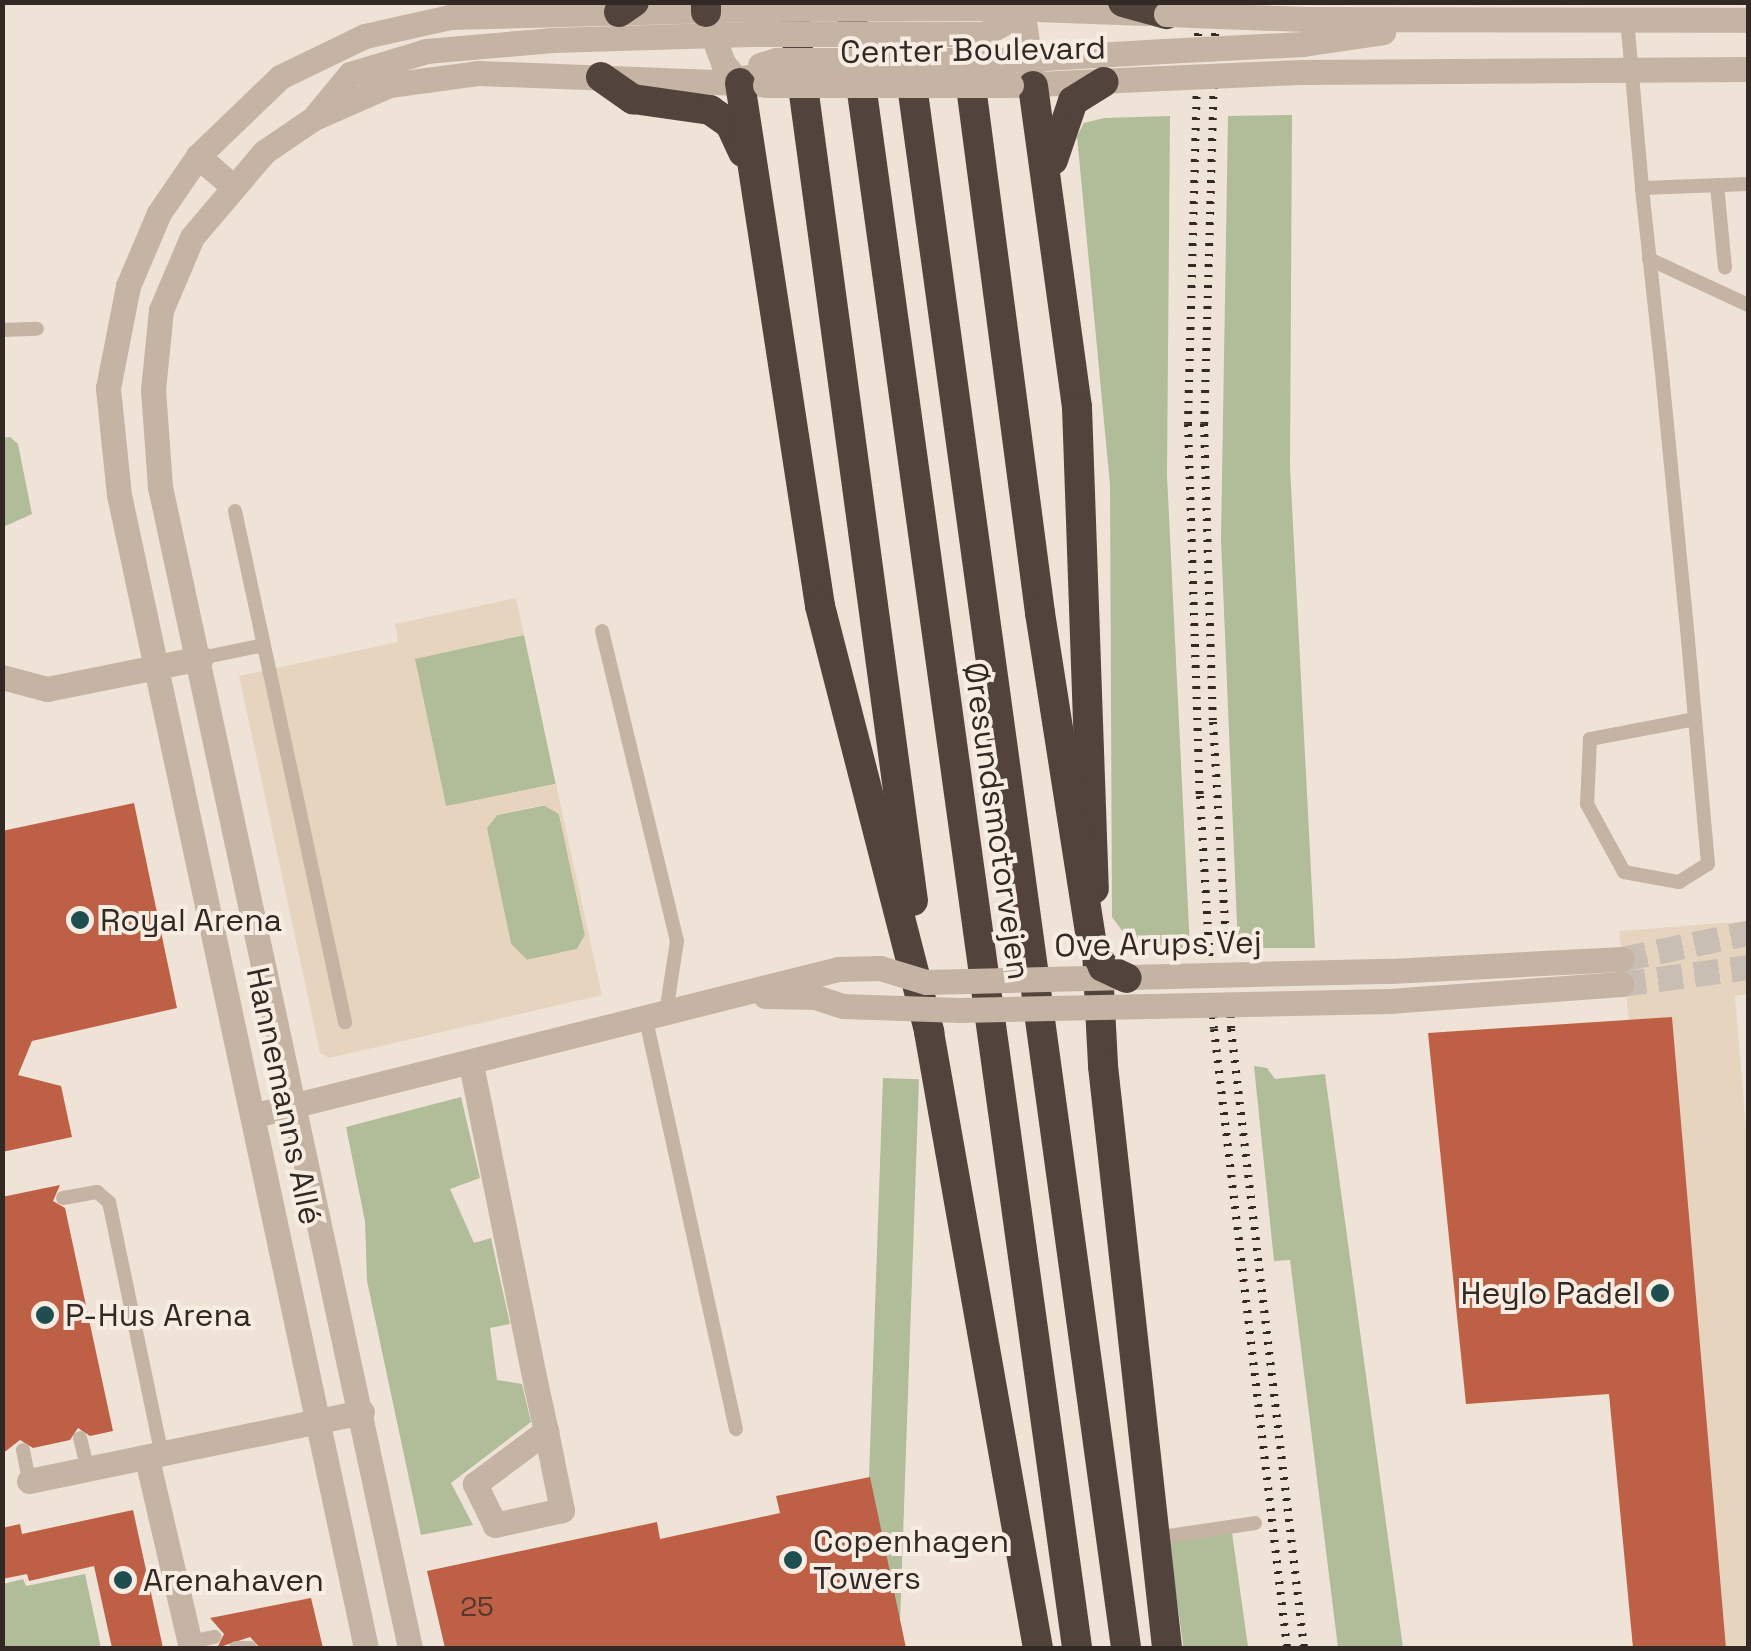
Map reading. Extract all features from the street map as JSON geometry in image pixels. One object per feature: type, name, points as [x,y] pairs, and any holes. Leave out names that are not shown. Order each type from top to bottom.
[{"type":"highway","points":[[791,2],[871,612],[926,982],[960,1010]]},
{"type":"highway","name":"Øresundsmotorvejen","points":[[850,2],[1077,1648]]},
{"type":"highway","name":"Øresundsmotorvejen","points":[[901,2],[1126,1648]]},
{"type":"highway","points":[[960,2],[1040,613],[1092,944],[1103,967],[1127,978]]},
{"type":"highway","points":[[1123,2],[1166,14]]},
{"type":"highway","points":[[1021,73],[1049,177],[1077,406],[1103,1066],[1167,1648]]},
{"type":"highway","points":[[601,77],[633,99],[710,110],[730,124],[760,222]]},
{"type":"highway","points":[[755,78],[760,222],[820,606],[929,1032],[1038,1648]]},
{"type":"highway","points":[[1049,177],[1061,120],[1072,101],[1104,82]]},
{"type":"street","name":"Center Boulevard","points":[[198,156],[280,77],[365,36],[450,16],[627,8],[749,22],[1017,10],[1166,14],[1304,31],[1458,22],[1748,20]]},
{"type":"street","points":[[1017,10],[1021,73],[1304,31]]},
{"type":"street","points":[[314,118],[350,74],[426,51],[553,40],[708,17],[755,78]]},
{"type":"street","name":"Center Boulevard","points":[[231,185],[264,152],[314,118],[389,85],[461,73],[755,78],[1021,73],[1104,82],[1302,72],[1748,69]]},
{"type":"street","points":[[198,156],[231,185]]},
{"type":"street","name":"Hannemanns Allé","points":[[198,156],[159,213],[128,286],[108,388],[119,495],[256,1115],[366,1648]]},
{"type":"street","name":"Hannemanns Allé","points":[[231,185],[192,238],[162,310],[153,390],[160,487],[201,658],[410,1648]]},
{"type":"street","points":[[2,677],[47,690],[201,658]]},
{"type":"street","name":"Ove Arups Vej","points":[[256,1115],[471,1064],[701,1004],[838,970],[902,972],[926,982],[1391,971],[1622,971],[1390,1000],[960,1010],[843,1006],[790,994],[701,1004]]},
{"type":"street","points":[[471,1064],[546,1431]]},
{"type":"street","points":[[30,1481],[362,1412]]},
{"type":"street","points":[[155,1458],[198,1642]]},
{"type":"lane","points":[[1627,19],[1642,188],[1695,719],[1708,864],[1678,882],[1624,872],[1588,804],[1590,740],[1695,719]]},
{"type":"lane","points":[[1642,188],[1748,184]]},
{"type":"lane","points":[[1717,186],[1724,268]]},
{"type":"lane","points":[[1650,259],[1748,305]]},
{"type":"lane","points":[[2,330],[37,328]]},
{"type":"lane","points":[[235,511],[345,1022]]},
{"type":"lane","points":[[602,631],[677,941],[656,1017],[736,1429]]},
{"type":"lane","points":[[201,658],[264,645]]},
{"type":"lane","points":[[63,1198],[97,1192],[106,1198],[155,1458]]},
{"type":"lane","points":[[80,1438],[88,1471]]},
{"type":"lane","points":[[23,1450],[30,1481]]},
{"type":"lane","points":[[1156,1538],[1255,1523]]},
{"type":"lane","points":[[236,1648],[250,1648]]},
{"type":"green space","points":[[1292,115],[1290,467],[1315,948],[1238,948],[1221,539],[1228,116]]},
{"type":"green space","points":[[1170,116],[1167,475],[1190,949],[1130,941],[1112,917],[1110,485],[1077,136],[1084,123],[1104,118]]},
{"type":"green space","points":[[10,437],[18,444],[32,514],[3,527],[3,438]]},
{"type":"green space","points":[[524,635],[556,784],[446,807],[414,658]]},
{"type":"green space","points":[[547,805],[559,814],[585,935],[577,949],[527,960],[511,944],[486,829],[497,815]]},
{"type":"green space","points":[[1254,1066],[1267,1068],[1275,1079],[1325,1074],[1403,1648],[1338,1648],[1290,1260],[1274,1261]]},
{"type":"green space","points":[[883,1078],[919,1079],[899,1648],[863,1648]]},
{"type":"green space","points":[[461,1097],[480,1178],[450,1189],[474,1243],[491,1238],[510,1324],[490,1328],[497,1380],[522,1384],[531,1422],[451,1483],[473,1525],[421,1535],[367,1281],[365,1221],[346,1127]]},
{"type":"green space","points":[[1232,1533],[1248,1648],[1184,1648],[1169,1542]]},
{"type":"green space","points":[[85,1574],[101,1648],[3,1648],[3,1584],[23,1579],[26,1586]]},
{"type":"shaded area","points":[[516,598],[524,635],[415,659],[446,806],[556,784],[602,995],[329,1058],[320,1053],[239,676],[398,642],[395,624]],"holes":[[[543,805],[559,814],[585,935],[577,949],[527,960],[511,944],[487,828],[497,815]]]},
{"type":"shaded area","points":[[1748,921],[1748,994],[1735,996],[1748,1151],[1748,1648],[1726,1648],[1672,1017],[1629,1021],[1619,931]]},
{"type":"building","name":"Royal Arena","points":[[134,803],[177,1008],[32,1041],[18,1075],[61,1086],[72,1137],[2,1152],[2,831]]},
{"type":"building","points":[[1672,1017],[1726,1648],[1633,1648],[1609,1394],[1466,1404],[1428,1033]]},
{"type":"building","name":"P-Hus Arena","points":[[60,1185],[53,1201],[65,1208],[113,1431],[90,1436],[78,1428],[70,1440],[33,1448],[20,1440],[2,1454],[2,1197]]},
{"type":"building","name":"Copenhagen Towers","points":[[870,1477],[906,1648],[445,1648],[427,1571],[657,1522],[660,1539],[780,1513],[776,1496]]},
{"type":"building","name":"Arenahaven","points":[[133,1510],[163,1648],[112,1648],[94,1566],[29,1581],[27,1574],[2,1579],[2,1528],[20,1524],[22,1534]]},
{"type":"building","points":[[311,1598],[323,1648],[260,1648],[250,1637],[217,1648],[224,1634],[210,1618]]},
{"type":"tunnel","points":[[1622,959],[1748,933]]},
{"type":"tunnel","points":[[1621,984],[1748,967]]},
{"type":"railway","points":[[1199,2],[1188,424],[1200,796],[1214,1029],[1287,1648]]},
{"type":"railway","points":[[1216,2],[1204,424],[1213,722],[1231,1029],[1304,1648]]},
{"type":"place","name":"Royal Arena","points":[[80,920]]},
{"type":"place","name":"Heylo Padel","points":[[1660,1293]]},
{"type":"place","name":"P-Hus Arena","points":[[45,1315]]},
{"type":"place","name":"Copenhagen Towers","points":[[793,1560]]},
{"type":"place","name":"Arenahaven","points":[[123,1580]]}]
